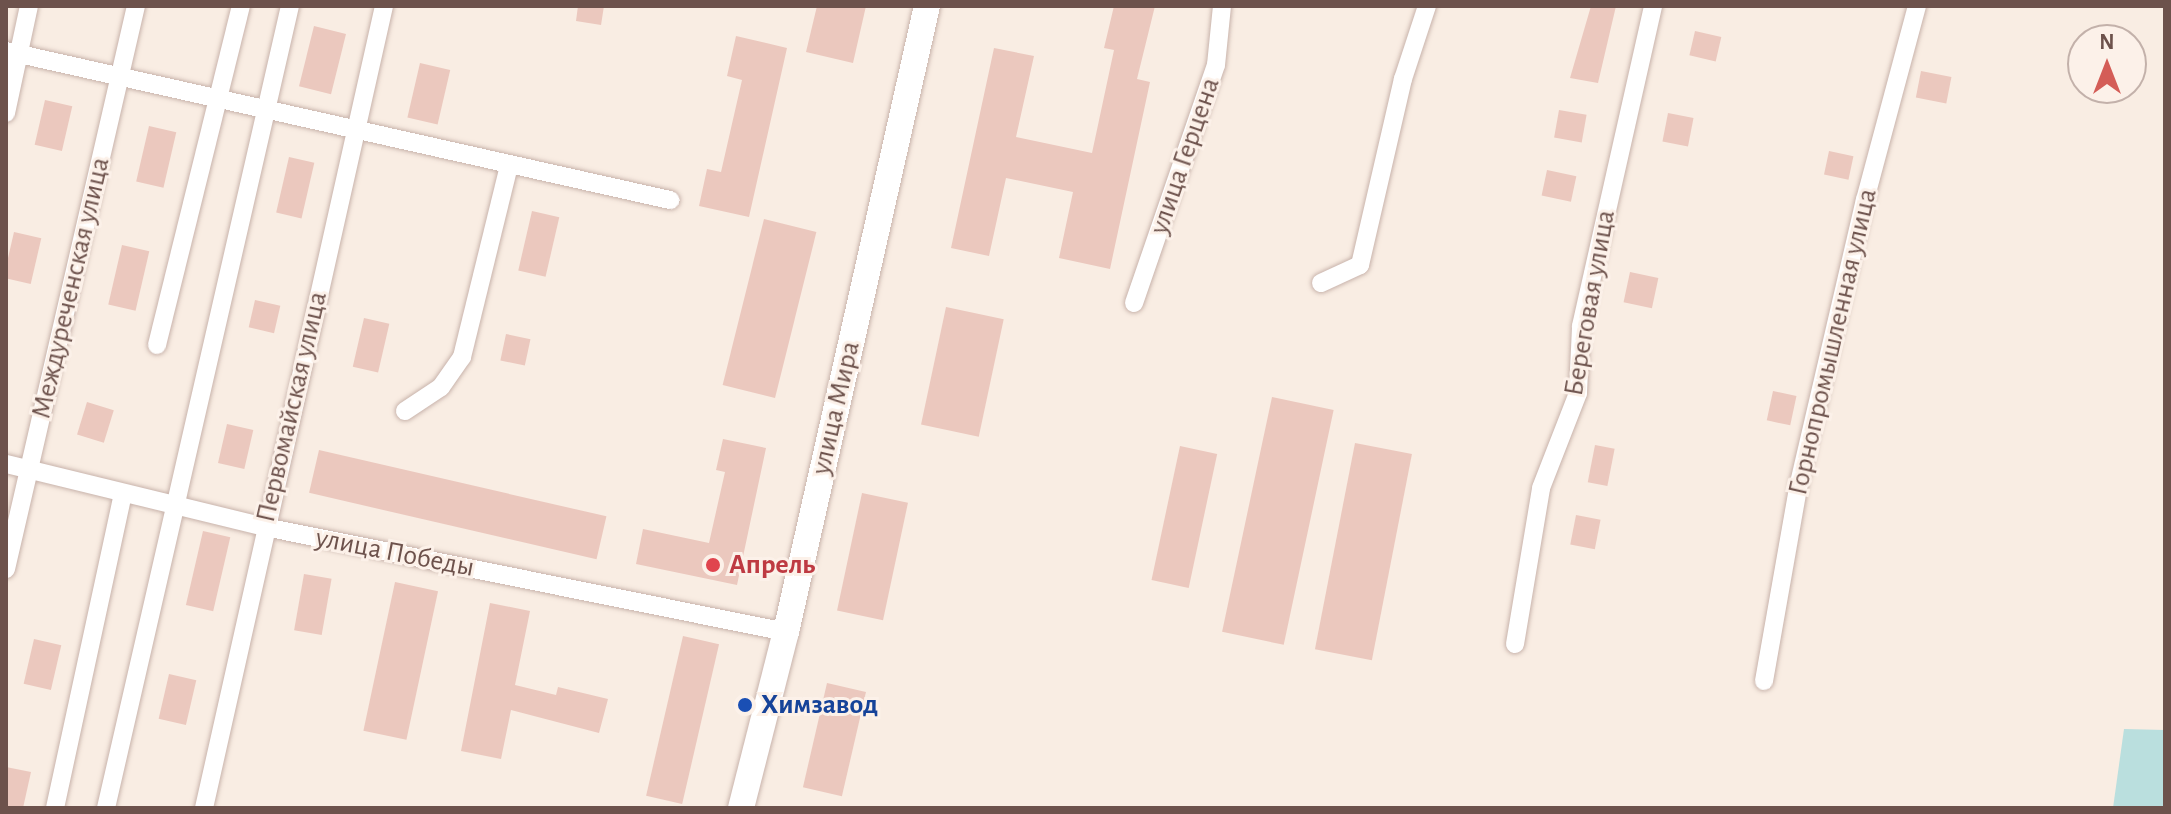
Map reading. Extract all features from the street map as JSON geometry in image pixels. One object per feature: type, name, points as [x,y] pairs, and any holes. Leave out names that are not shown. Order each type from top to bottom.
[{"type":"main road","name":"улица Мира","points":[[741,808],[786,632],[927,6]]},
{"type":"street","points":[[6,113],[12,52],[29,6]]},
{"type":"street","name":"Междуреченская улица","points":[[6,569],[136,6]]},
{"type":"street","points":[[157,345],[241,6]]},
{"type":"street","points":[[106,808],[290,6]]},
{"type":"street","name":"Первомайская улица","points":[[204,808],[384,6]]},
{"type":"street","name":"улица Герцена","points":[[1134,303],[1216,65],[1222,6]]},
{"type":"street","points":[[1321,283],[1360,265],[1403,79],[1427,6]]},
{"type":"street","name":"Береговая улица","points":[[1515,644],[1541,488],[1578,393],[1581,326],[1653,6]]},
{"type":"street","name":"Горнопромышленная улица","points":[[1764,681],[1802,468],[1865,200],[1917,6]]},
{"type":"street","points":[[12,52],[670,200]]},
{"type":"street","points":[[405,411],[441,387],[462,357],[509,166]]},
{"type":"street","name":"улица Победы","points":[[6,464],[265,527],[786,632]]},
{"type":"street","points":[[55,808],[123,493]]},
{"type":"water","points":[[2124,729],[2165,730],[2165,808],[2113,808]]},
{"type":"building","points":[[578,6],[604,6],[601,25],[576,21]]},
{"type":"building","points":[[817,6],[866,6],[853,63],[806,52]]},
{"type":"building","points":[[1114,6],[1155,6],[1137,79],[1150,82],[1110,269],[1059,258],[1073,192],[1006,178],[989,256],[951,248],[994,48],[1034,56],[1016,137],[1092,153],[1114,50],[1104,48]]},
{"type":"building","points":[[1591,6],[1616,6],[1598,83],[1570,78]]},
{"type":"building","points":[[314,26],[346,34],[331,94],[299,86]]},
{"type":"building","points":[[1695,31],[1721,37],[1716,61],[1689,55]]},
{"type":"building","points":[[736,36],[787,48],[749,217],[699,206],[707,169],[721,172],[742,80],[727,76]]},
{"type":"building","points":[[420,63],[450,70],[438,125],[407,118]]},
{"type":"building","points":[[1921,71],[1951,77],[1946,103],[1916,98]]},
{"type":"building","points":[[45,100],[72,106],[62,151],[35,145]]},
{"type":"building","points":[[1559,110],[1587,115],[1582,142],[1554,138]]},
{"type":"building","points":[[1668,113],[1694,118],[1688,146],[1662,141]]},
{"type":"building","points":[[149,126],[176,132],[163,188],[136,182]]},
{"type":"building","points":[[1829,151],[1853,156],[1848,180],[1824,174]]},
{"type":"building","points":[[289,157],[314,163],[302,218],[276,213]]},
{"type":"building","points":[[1547,170],[1576,176],[1571,202],[1542,195]]},
{"type":"building","points":[[532,211],[559,217],[546,277],[518,270]]},
{"type":"building","points":[[764,219],[816,232],[775,398],[723,385]]},
{"type":"building","points":[[14,232],[41,238],[31,284],[6,278]]},
{"type":"building","points":[[122,245],[149,251],[136,311],[108,304]]},
{"type":"building","points":[[1630,272],[1658,278],[1652,308],[1624,302]]},
{"type":"building","points":[[255,300],[280,306],[274,333],[249,327]]},
{"type":"building","points":[[946,307],[1004,319],[979,437],[921,424]]},
{"type":"building","points":[[364,318],[389,324],[378,373],[353,367]]},
{"type":"building","points":[[506,334],[530,339],[525,366],[500,360]]},
{"type":"building","points":[[1773,391],[1796,396],[1790,425],[1767,420]]},
{"type":"building","points":[[1272,397],[1334,410],[1284,645],[1222,632]]},
{"type":"building","points":[[87,402],[114,410],[104,443],[77,435]]},
{"type":"building","points":[[227,424],[253,430],[244,469],[218,463]]},
{"type":"building","points":[[723,439],[766,448],[737,585],[636,564],[643,529],[709,543],[725,472],[716,470]]},
{"type":"building","points":[[1355,443],[1412,454],[1372,660],[1315,649]]},
{"type":"building","points":[[1595,445],[1615,449],[1607,486],[1588,482]]},
{"type":"building","points":[[1180,446],[1217,454],[1189,588],[1152,580]]},
{"type":"building","points":[[319,450],[606,516],[597,559],[309,493]]},
{"type":"building","points":[[862,493],[908,503],[883,620],[837,610]]},
{"type":"building","points":[[1576,515],[1601,520],[1595,549],[1570,544]]},
{"type":"building","points":[[203,531],[230,537],[213,611],[186,605]]},
{"type":"building","points":[[304,574],[332,579],[322,635],[294,630]]},
{"type":"building","points":[[395,582],[438,591],[406,740],[363,731]]},
{"type":"building","points":[[490,603],[530,611],[515,685],[556,695],[558,687],[608,699],[599,733],[511,710],[501,759],[461,751]]},
{"type":"building","points":[[683,636],[719,644],[682,804],[646,796]]},
{"type":"building","points":[[34,639],[61,645],[51,690],[24,684]]},
{"type":"building","points":[[169,674],[196,680],[186,725],[159,719]]},
{"type":"building","points":[[827,683],[866,692],[842,796],[803,787]]},
{"type":"building","points":[[6,767],[31,772],[23,808],[6,808]]},
{"type":"place","name":"Апрель","points":[[713,565]]},
{"type":"place","name":"Химзавод","points":[[745,705]]}]
